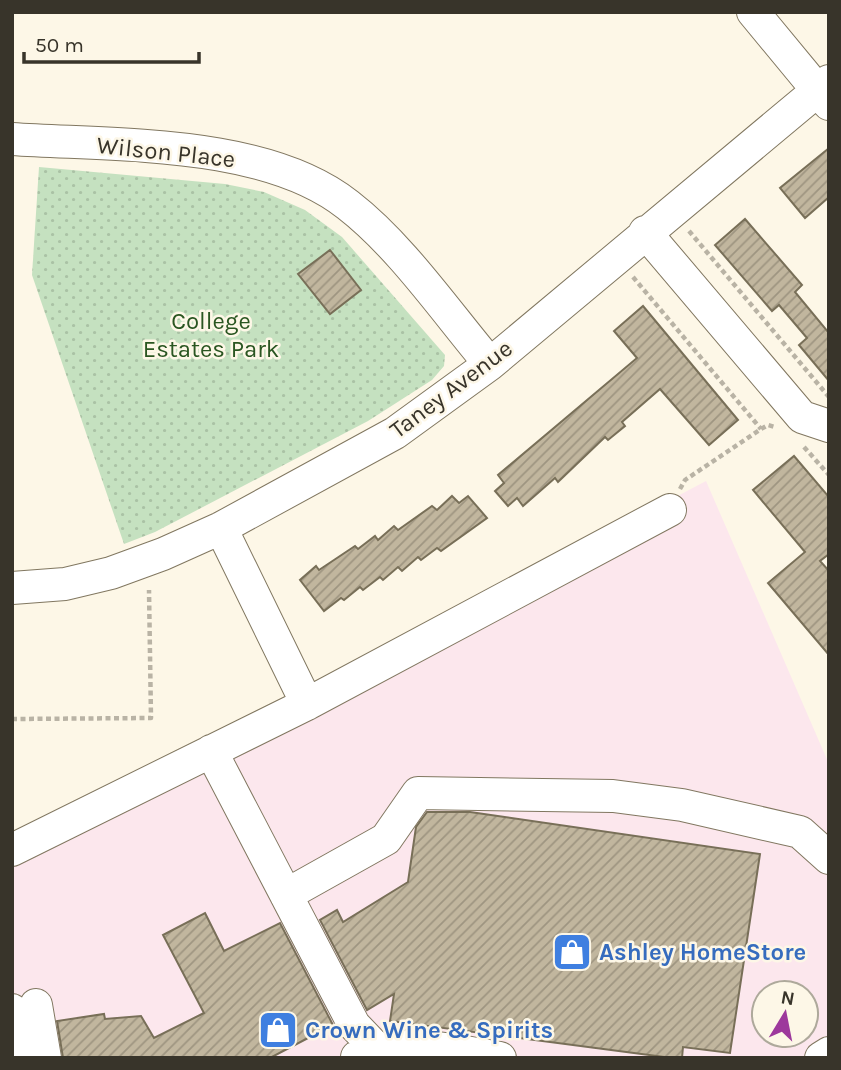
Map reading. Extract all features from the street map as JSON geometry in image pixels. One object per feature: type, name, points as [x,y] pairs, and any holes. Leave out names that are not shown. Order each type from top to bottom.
[{"type":"street","points":[[753,12],[825,92]]},
{"type":"street","name":"Taney Avenue","points":[[12,588],[65,584],[111,573],[221,528],[395,433],[490,364],[645,232],[825,92]]},
{"type":"street","name":"Wilson Place","points":[[12,139],[209,152],[262,163],[304,181],[346,203],[381,235],[490,364]]},
{"type":"street","points":[[645,232],[802,417],[829,426]]},
{"type":"street","points":[[12,849],[307,704],[670,510]]},
{"type":"street","points":[[221,528],[307,704]]},
{"type":"street","points":[[211,751],[354,1025],[366,1053],[409,1045],[500,1058]]},
{"type":"street","points":[[286,895],[386,839],[418,793],[613,796],[682,805],[800,832],[829,858]]},
{"type":"street","points":[[19,1058],[24,1008]]},
{"type":"street","points":[[24,1008],[45,1058]]},
{"type":"street","points":[[821,1058],[829,1053]]},
{"type":"path","points":[[688,230],[829,397]]},
{"type":"path","points":[[633,277],[761,429],[685,480],[670,510]]},
{"type":"path","points":[[12,719],[151,718],[149,590]]},
{"type":"shaded area","points":[[706,481],[829,764],[829,1058],[12,1058],[12,839],[220,737]]},
{"type":"green space","name":"College Estates Park","points":[[39,167],[225,184],[264,192],[305,210],[342,237],[445,355],[444,366],[432,380],[368,421],[155,532],[124,544],[32,275]]},
{"type":"building","points":[[829,148],[829,197],[805,218],[780,188]]},
{"type":"building","points":[[745,219],[802,285],[795,292],[829,333],[829,381],[799,345],[807,338],[779,305],[772,311],[715,245]]},
{"type":"building","points":[[330,250],[361,290],[330,314],[298,274]]},
{"type":"building","points":[[643,306],[738,420],[709,445],[660,389],[622,422],[625,426],[608,440],[605,437],[558,482],[555,478],[523,506],[517,498],[508,506],[495,491],[504,483],[498,475],[637,358],[614,331]]},
{"type":"building","points":[[794,456],[829,497],[829,554],[820,561],[829,571],[829,655],[768,583],[805,552],[753,490]]},
{"type":"building","points":[[452,496],[459,503],[468,496],[487,518],[441,551],[437,548],[421,560],[418,557],[402,571],[398,567],[383,580],[380,577],[363,590],[360,587],[324,611],[300,580],[316,566],[319,570],[355,546],[358,549],[375,536],[378,540],[394,526],[398,530],[432,506],[437,510]]},
{"type":"building","name":"Ashley HomeStore","points":[[427,812],[470,812],[760,854],[730,1053],[683,1047],[682,1058],[672,1058],[390,1021],[394,994],[367,1010],[320,920],[337,910],[343,922],[408,882],[416,827]]},
{"type":"building","points":[[205,913],[224,951],[280,923],[333,1025],[270,1058],[63,1058],[57,1021],[104,1014],[105,1019],[141,1016],[154,1038],[204,1013],[163,935]]},
{"type":"place","name":"Ashley HomeStore","points":[[572,952]]},
{"type":"place","name":"Crown Wine & Spirits","points":[[278,1030]]}]
